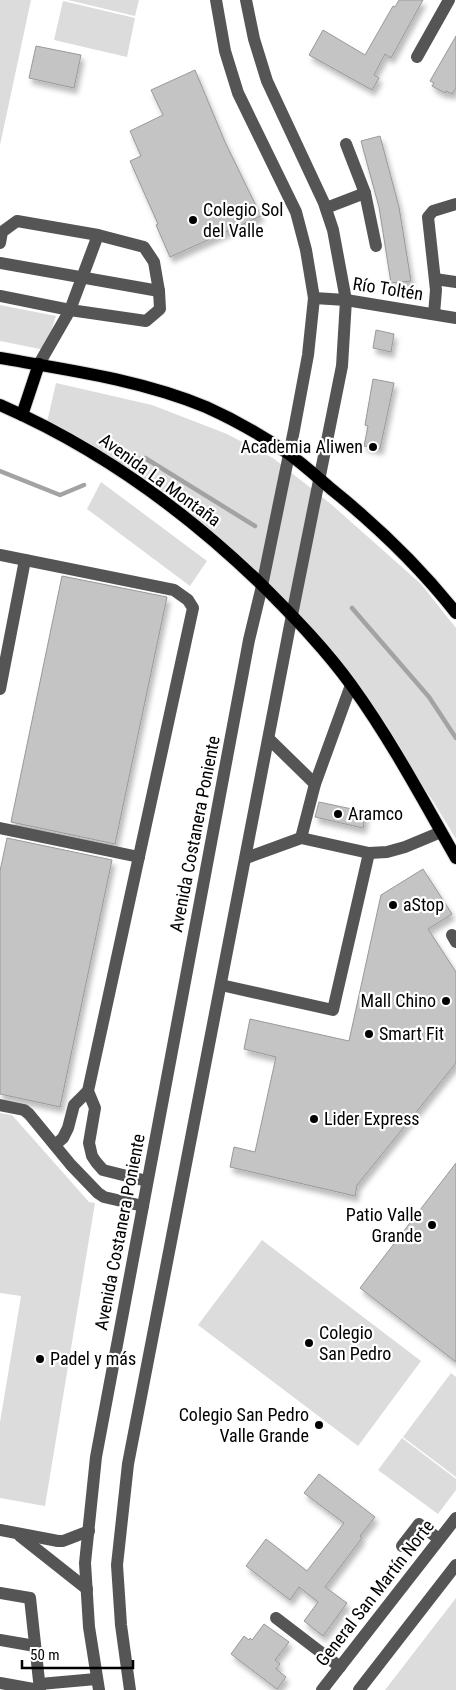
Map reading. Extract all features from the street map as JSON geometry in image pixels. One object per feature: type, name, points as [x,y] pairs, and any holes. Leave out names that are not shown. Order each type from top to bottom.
[{"type":"main road","points":[[0,358],[127,382],[174,395],[234,421],[290,454],[356,509],[413,563],[456,613]]},
{"type":"main road","points":[[22,415],[39,364]]},
{"type":"main road","name":"Avenida La Montaña","points":[[0,405],[94,452],[147,488],[203,532],[292,615],[351,685],[388,741],[456,858]]},
{"type":"street","name":"Avenida Costanera Poniente","points":[[98,1684],[89,1627],[85,1563],[96,1457],[248,640],[262,586],[290,454],[308,355],[314,298],[306,250],[296,212],[238,94],[225,51],[216,0]]},
{"type":"street","points":[[130,1690],[121,1626],[117,1565],[128,1464],[342,366],[346,300],[333,230],[326,208],[267,81],[254,39],[246,0]]},
{"type":"street","points":[[417,57],[449,0]]},
{"type":"street","points":[[346,144],[365,193],[376,246]]},
{"type":"street","points":[[326,208],[365,193]]},
{"type":"street","points":[[434,314],[436,290],[428,217],[433,211],[456,204]]},
{"type":"street","points":[[0,243],[2,232],[17,221],[98,234],[144,246],[154,262],[160,310],[146,321],[70,310],[0,296]]},
{"type":"street","points":[[39,364],[70,310],[98,234]]},
{"type":"street","points":[[0,263],[159,291]]},
{"type":"street","points":[[434,279],[456,282]]},
{"type":"street","name":"Río Toltén","points":[[314,298],[346,300],[456,318]]},
{"type":"street","points":[[0,555],[174,590],[188,600],[193,608],[88,1091],[74,1105],[68,1128],[63,1138],[55,1145]]},
{"type":"street","points":[[0,689],[25,560]]},
{"type":"street","points":[[301,838],[315,784],[351,685]]},
{"type":"street","points":[[269,739],[315,784]]},
{"type":"street","points":[[0,828],[139,857]]},
{"type":"street","points":[[246,858],[301,838],[369,853],[386,852],[405,847],[442,832]]},
{"type":"street","points":[[221,985],[333,1010],[369,853]]},
{"type":"street","points":[[88,1091],[95,1108],[89,1143],[92,1156],[103,1170],[147,1181]]},
{"type":"street","points":[[0,1105],[24,1110],[30,1114],[90,1186],[101,1196],[143,1206]]},
{"type":"street","name":"General San Martín Norte","points":[[322,1690],[456,1518]]},
{"type":"street","points":[[402,1546],[419,1524],[439,1539]]},
{"type":"street","points":[[0,1530],[52,1541],[63,1541],[89,1531]]},
{"type":"street","points":[[18,1535],[87,1589]]},
{"type":"street","points":[[359,1690],[456,1565]]},
{"type":"street","points":[[0,1593],[30,1598],[40,1688]]},
{"type":"street","points":[[276,1618],[340,1667]]},
{"type":"street","points":[[0,1640],[35,1646]]},
{"type":"street","points":[[0,1683],[40,1688],[98,1684]]},
{"type":"shaded area","points":[[0,0],[31,0],[0,145]]},
{"type":"shaded area","points":[[68,0],[139,0],[135,16]]},
{"type":"shaded area","points":[[63,1],[135,18],[127,57],[54,40]]},
{"type":"shaded area","points":[[0,305],[56,316],[45,350],[0,341]]},
{"type":"shaded area","points":[[56,383],[152,405],[227,434],[273,458],[332,505],[421,584],[456,628],[456,839],[431,798],[310,632],[232,554],[47,422]]},
{"type":"shaded area","points":[[101,482],[207,561],[190,586],[87,509]]},
{"type":"shaded area","name":"Padel y más","points":[[0,1113],[12,1115],[89,1202],[95,1203],[45,1506],[0,1498],[0,1422],[21,1296],[0,1293]]},
{"type":"shaded area","name":"Colegio San Pedro","points":[[262,1240],[421,1361],[358,1446],[198,1325]]},
{"type":"shaded area","points":[[451,1373],[456,1377],[456,1477],[403,1437]]},
{"type":"shaded area","points":[[402,1438],[456,1479],[456,1490],[438,1514],[378,1470]]},
{"type":"shaded area","points":[[456,1598],[456,1690],[385,1690]]},
{"type":"building","points":[[399,0],[423,0],[391,58],[385,54],[374,75],[379,78],[372,90],[309,55],[323,30],[365,55],[393,6],[395,7]]},
{"type":"building","points":[[456,36],[456,88],[452,94],[446,91],[445,93],[432,86],[434,83],[430,81]]},
{"type":"building","points":[[36,46],[81,55],[74,88],[29,78]]},
{"type":"building","points":[[195,70],[225,142],[261,216],[170,257],[156,225],[158,224],[130,161],[141,156],[130,131],[163,115],[151,90]]},
{"type":"building","points":[[380,136],[399,207],[411,281],[391,283],[379,207],[361,141]]},
{"type":"building","points":[[376,330],[394,334],[391,352],[373,348]]},
{"type":"building","points":[[373,379],[394,383],[380,449],[364,446],[368,426],[365,425]]},
{"type":"building","points":[[62,576],[167,597],[115,844],[11,822]]},
{"type":"building","name":"Aramco","points":[[319,802],[366,812],[363,828],[315,817]]},
{"type":"building","points":[[7,838],[112,860],[60,1107],[0,1094],[0,871]]},
{"type":"building","points":[[423,869],[452,914],[428,929],[456,972],[456,1063],[357,1185],[355,1196],[230,1167],[234,1147],[255,1152],[276,1057],[244,1049],[250,1019],[349,1041],[381,895]]},
{"type":"building","name":"Patio Valle Grande","points":[[456,1163],[456,1362],[360,1288]]},
{"type":"building","points":[[319,1474],[375,1517],[360,1536],[362,1538],[325,1587],[347,1603],[323,1636],[304,1621],[318,1602],[299,1587],[290,1600],[246,1566],[266,1539],[307,1571],[344,1523],[304,1493]]},
{"type":"building","points":[[264,1624],[289,1642],[275,1660],[280,1664],[276,1669],[286,1677],[277,1689],[231,1654],[244,1636],[252,1640]]},
{"type":"waterway","points":[[118,463],[145,458],[255,526]]},
{"type":"waterway","points":[[0,471],[60,495],[84,485]]},
{"type":"waterway","points":[[352,608],[429,697],[456,738]]},
{"type":"place","name":"Colegio Sol del Valle","points":[[193,220]]},
{"type":"place","name":"Academia Aliwen","points":[[373,447]]},
{"type":"place","name":"Aramco","points":[[338,814]]},
{"type":"place","name":"aStop","points":[[393,905]]},
{"type":"place","name":"Mall Chino","points":[[446,1001]]},
{"type":"place","name":"Smart Fit","points":[[369,1034]]},
{"type":"place","name":"Lider Express","points":[[314,1119]]},
{"type":"place","name":"Patio Valle Grande","points":[[432,1225]]},
{"type":"place","name":"Colegio San Pedro","points":[[309,1343]]},
{"type":"place","name":"Padel y más","points":[[40,1359]]},
{"type":"place","name":"Colegio San Pedro Valle Grande","points":[[319,1425]]}]
